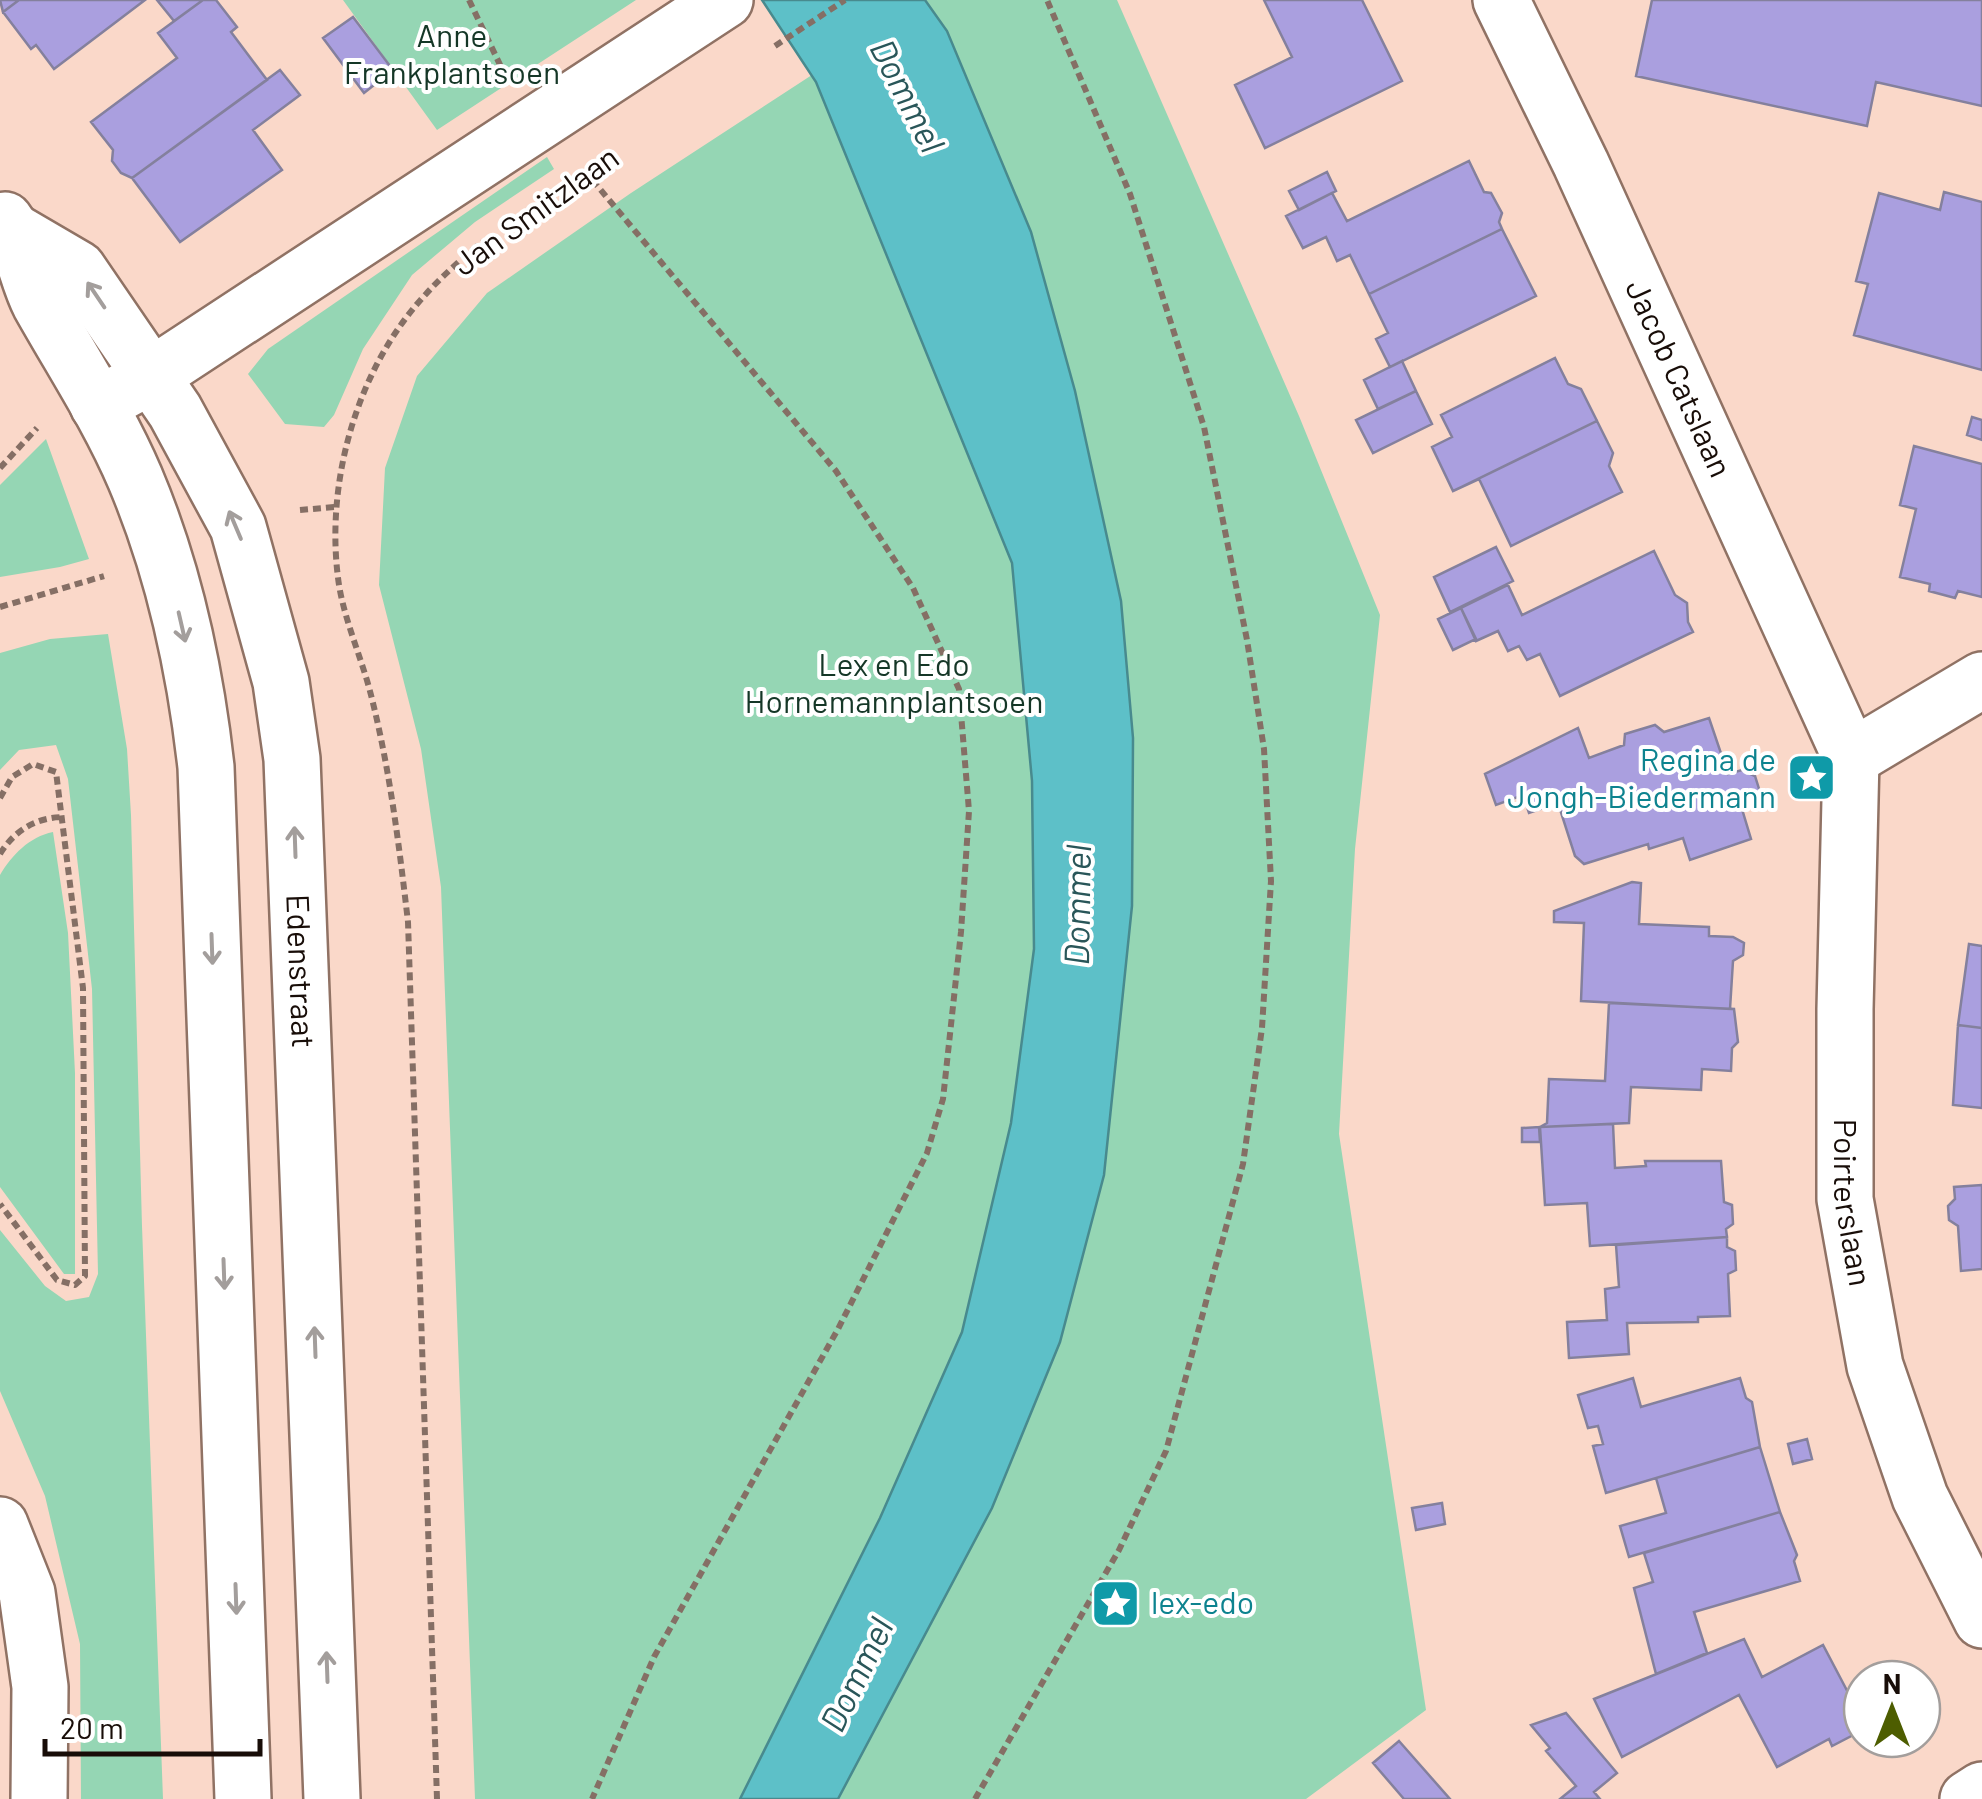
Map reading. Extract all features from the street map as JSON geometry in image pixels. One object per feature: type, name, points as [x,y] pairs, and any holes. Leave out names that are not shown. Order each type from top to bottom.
[{"type":"main road","points":[[98,405],[150,376],[725,0]]},
{"type":"main road","name":"Jacob Catslaan","points":[[1502,0],[1851,758]]},
{"type":"main road","name":"Edenstraat","points":[[7,222],[78,270],[175,411],[238,527],[281,682],[292,760],[332,1799]]},
{"type":"main road","name":"Edenstraat","points":[[7,222],[37,298],[134,476],[165,556],[198,696],[206,766],[243,1799]]},
{"type":"main road","points":[[1851,758],[1982,680]]},
{"type":"main road","name":"Poirterslaan","points":[[1851,758],[1845,1199],[1875,1366],[1920,1497],[1982,1620]]},
{"type":"main road","points":[[0,1525],[27,1593],[35,1649],[40,1687],[39,1799]]},
{"type":"main road","points":[[1968,1799],[1982,1790]]},
{"type":"path","points":[[769,50],[845,0]]},
{"type":"path","points":[[975,1799],[1119,1550],[1166,1451],[1243,1164],[1262,1028],[1271,881],[1264,749],[1248,640],[1204,427],[1130,194],[1046,0]]},
{"type":"path","points":[[542,119],[836,471],[913,588],[959,689],[969,811],[944,1099],[927,1153],[838,1329],[654,1657],[592,1799]]},
{"type":"path","name":"Jan Smitzlaan","points":[[572,183],[602,162]]},
{"type":"path","name":"Jan Smitzlaan","points":[[437,1799],[408,922],[393,795],[371,694],[339,586],[334,507],[355,414],[388,344],[425,294],[496,233]]},
{"type":"path","points":[[0,798],[12,777],[33,764],[56,772],[83,988],[85,1276],[74,1285],[58,1280],[0,1204]]},
{"type":"path","points":[[0,854],[9,839],[42,818],[62,816]]},
{"type":"green space","name":"Anne Frankplantsoen","points":[[343,0],[636,0],[437,130]]},
{"type":"green space","name":"Lex en Edo Hornemannplantsoen","points":[[927,0],[1117,0],[1299,416],[1380,615],[1355,849],[1339,1134],[1426,1710],[1306,1799],[475,1799],[441,887],[421,749],[379,585],[385,468],[417,376],[487,293],[631,193]]},
{"type":"green space","points":[[547,157],[554,169],[475,222],[412,275],[363,349],[334,415],[324,427],[285,424],[248,374],[268,349]]},
{"type":"green space","points":[[46,439],[89,559],[0,577],[0,485]]},
{"type":"green space","points":[[108,634],[127,749],[131,815],[163,1799],[81,1799],[80,1644],[45,1496],[0,1391],[0,1230],[45,1286],[66,1301],[89,1297],[98,1274],[92,989],[68,779],[56,745],[19,750],[0,770],[0,653],[50,639]]},
{"type":"green space","points":[[53,832],[68,933],[75,1073],[75,1274],[64,1274],[0,1187],[0,875],[22,848]]},
{"type":"water","name":"Dommel","points":[[762,0],[925,0],[947,31],[1031,232],[1075,391],[1121,601],[1133,738],[1132,906],[1104,1175],[1060,1342],[992,1508],[838,1799],[740,1799],[880,1518],[962,1332],[1011,1123],[1034,949],[1032,781],[1012,563],[816,82]]},
{"type":"building","points":[[0,0],[19,0],[3,12]]},
{"type":"building","points":[[19,0],[145,0],[54,69],[36,45],[31,49],[3,12]]},
{"type":"building","points":[[157,0],[203,0],[174,21]]},
{"type":"building","points":[[203,0],[216,0],[237,27],[231,32],[267,80],[132,178],[121,173],[112,161],[113,150],[91,122],[177,58],[158,33]]},
{"type":"building","points":[[1264,0],[1362,0],[1402,81],[1265,148],[1235,85],[1292,57]]},
{"type":"building","points":[[1652,0],[1982,0],[1982,106],[1876,82],[1867,126],[1636,76]]},
{"type":"building","points":[[353,17],[393,70],[364,93],[323,38]]},
{"type":"building","points":[[280,70],[300,95],[253,130],[282,170],[180,242],[132,178]]},
{"type":"building","points":[[1469,161],[1484,192],[1491,193],[1502,213],[1502,229],[1369,294],[1350,255],[1337,261],[1326,237],[1303,248],[1286,216],[1332,193],[1347,221]]},
{"type":"building","points":[[1327,172],[1336,191],[1299,210],[1289,191]]},
{"type":"building","points":[[1944,192],[1982,202],[1982,370],[1854,335],[1868,284],[1856,281],[1879,193],[1940,210]]},
{"type":"building","points":[[1502,229],[1536,296],[1390,367],[1376,339],[1388,333],[1369,294]]},
{"type":"building","points":[[1555,358],[1568,384],[1581,389],[1597,421],[1453,491],[1432,447],[1452,437],[1441,415]]},
{"type":"building","points":[[1402,361],[1416,391],[1378,409],[1364,380]]},
{"type":"building","points":[[1416,391],[1432,424],[1373,453],[1356,420]]},
{"type":"building","points":[[1972,417],[1982,420],[1982,440],[1967,435]]},
{"type":"building","points":[[1597,421],[1613,453],[1609,466],[1622,492],[1511,546],[1479,479],[1453,491]]},
{"type":"building","points":[[1914,446],[1982,464],[1982,597],[1958,591],[1955,598],[1929,591],[1930,584],[1900,577],[1916,509],[1900,505]]},
{"type":"building","points":[[1496,547],[1513,581],[1450,612],[1434,577]]},
{"type":"building","points":[[1654,551],[1675,595],[1687,603],[1693,632],[1560,696],[1540,654],[1527,660],[1519,646],[1508,651],[1498,631],[1476,641],[1461,608],[1508,585],[1522,615]]},
{"type":"building","points":[[1461,608],[1476,639],[1453,650],[1438,619]]},
{"type":"building","points":[[1709,718],[1728,774],[1742,770],[1755,776],[1760,792],[1753,805],[1742,809],[1751,839],[1690,860],[1683,838],[1649,849],[1648,844],[1584,864],[1575,856],[1558,803],[1529,813],[1523,795],[1496,805],[1485,774],[1578,728],[1589,758],[1624,745],[1625,734],[1655,725],[1664,732]]},
{"type":"building","points":[[1632,882],[1641,883],[1639,924],[1709,927],[1709,936],[1733,937],[1744,943],[1743,955],[1733,961],[1730,1009],[1581,1001],[1584,923],[1554,922],[1554,911]]},
{"type":"building","points":[[1969,944],[1982,946],[1982,1028],[1958,1025]]},
{"type":"building","points":[[1609,1003],[1734,1009],[1738,1042],[1732,1048],[1731,1071],[1702,1069],[1701,1090],[1631,1087],[1629,1123],[1540,1127],[1547,1123],[1549,1079],[1605,1081]]},
{"type":"building","points":[[1958,1025],[1982,1028],[1982,1108],[1953,1105]]},
{"type":"building","points":[[1613,1124],[1615,1168],[1646,1166],[1645,1161],[1721,1161],[1724,1202],[1732,1205],[1733,1224],[1726,1229],[1727,1237],[1590,1246],[1587,1203],[1545,1205],[1540,1127]]},
{"type":"building","points":[[1539,1127],[1540,1142],[1522,1142],[1522,1128]]},
{"type":"building","points":[[1982,1185],[1982,1269],[1961,1271],[1958,1226],[1949,1220],[1948,1206],[1955,1199],[1954,1187]]},
{"type":"building","points":[[1727,1237],[1727,1247],[1735,1251],[1736,1270],[1728,1274],[1730,1316],[1698,1317],[1698,1322],[1627,1323],[1629,1354],[1569,1358],[1567,1322],[1607,1320],[1605,1289],[1619,1287],[1616,1245]]},
{"type":"building","points":[[1633,1378],[1641,1407],[1740,1378],[1746,1398],[1752,1402],[1760,1447],[1606,1493],[1593,1446],[1603,1444],[1598,1426],[1588,1428],[1578,1395]]},
{"type":"building","points":[[1807,1439],[1812,1459],[1793,1464],[1788,1444]]},
{"type":"building","points":[[1760,1447],[1780,1512],[1629,1557],[1620,1526],[1666,1513],[1656,1478]]},
{"type":"building","points":[[1442,1503],[1445,1524],[1416,1530],[1412,1508]]},
{"type":"building","points":[[1780,1512],[1797,1555],[1794,1561],[1800,1581],[1694,1612],[1707,1653],[1656,1674],[1634,1588],[1653,1582],[1644,1553]]},
{"type":"building","points":[[1744,1639],[1762,1677],[1823,1645],[1842,1681],[1842,1741],[1832,1746],[1829,1739],[1777,1767],[1739,1695],[1622,1757],[1594,1699]]},
{"type":"building","points":[[1566,1713],[1617,1773],[1594,1792],[1600,1799],[1560,1799],[1576,1786],[1546,1751],[1550,1748],[1531,1725]]},
{"type":"building","points":[[1399,1741],[1450,1799],[1404,1799],[1373,1763]]},
{"type":"place","name":"Regina de Jongh-Biedermann","points":[[1811,778]]},
{"type":"place","name":"lex-edo","points":[[1116,1603]]}]
